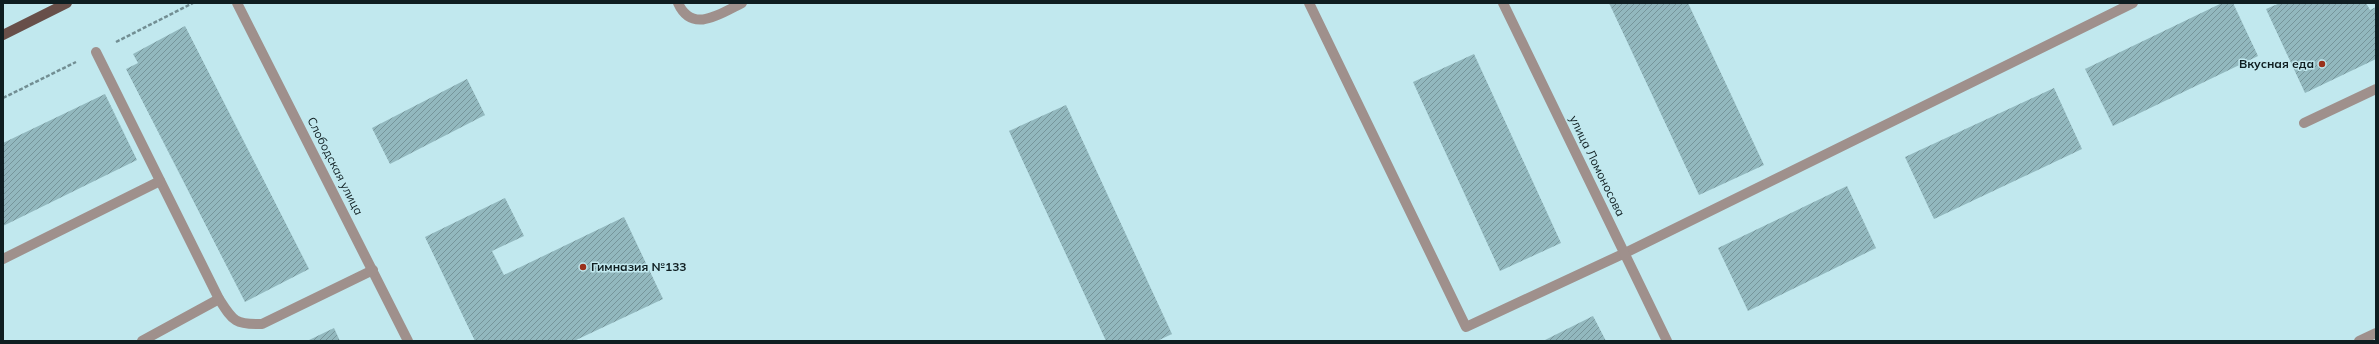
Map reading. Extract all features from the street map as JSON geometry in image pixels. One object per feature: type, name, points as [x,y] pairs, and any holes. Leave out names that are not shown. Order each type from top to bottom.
[{"type":"main road","points":[[3,35],[67,3]]},
{"type":"street","name":"Слободская улица","points":[[237,3],[408,341]]},
{"type":"street","points":[[678,3],[682,14],[696,20],[712,18],[742,3]]},
{"type":"street","points":[[1308,3],[1466,328],[1626,253],[2133,3]]},
{"type":"street","name":"улица Ломоносова","points":[[1503,3],[1626,253],[1667,341]]},
{"type":"street","points":[[96,52],[219,299],[232,319],[244,325],[262,324],[373,270]]},
{"type":"street","points":[[2304,122],[2376,89]]},
{"type":"street","points":[[3,258],[160,182]]},
{"type":"street","points":[[142,341],[219,299]]},
{"type":"street","points":[[2360,341],[2376,333]]},
{"type":"path","points":[[184,3],[186,7]]},
{"type":"building","points":[[1609,3],[1688,3],[1764,165],[1699,195]]},
{"type":"building","points":[[2222,3],[2233,3],[2258,56],[2113,126],[2085,69]]},
{"type":"building","points":[[2280,3],[2366,3],[2370,10],[2376,7],[2376,59],[2305,93],[2266,9]]},
{"type":"building","points":[[185,26],[309,269],[245,302],[126,69],[138,63],[133,54]]},
{"type":"building","points":[[1474,54],[1561,243],[1500,271],[1413,82]]},
{"type":"building","points":[[467,79],[485,115],[390,164],[372,128]]},
{"type":"building","points":[[2054,88],[2082,149],[1934,219],[1905,157]]},
{"type":"building","points":[[105,94],[137,160],[3,226],[3,143]]},
{"type":"building","points":[[1066,105],[1172,334],[1157,341],[1106,341],[1009,131]]},
{"type":"building","points":[[1847,186],[1876,248],[1748,311],[1718,248]]},
{"type":"building","name":"Гимназия №133","points":[[505,198],[524,236],[492,251],[504,275],[624,217],[663,299],[574,341],[475,341],[425,237]]},
{"type":"building","points":[[1593,316],[1606,341],[1543,341]]},
{"type":"building","points":[[334,328],[340,341],[307,341]]},
{"type":"place","name":"Вкусная еда","points":[[2322,64]]},
{"type":"place","name":"Гимназия №133","points":[[583,267]]}]
